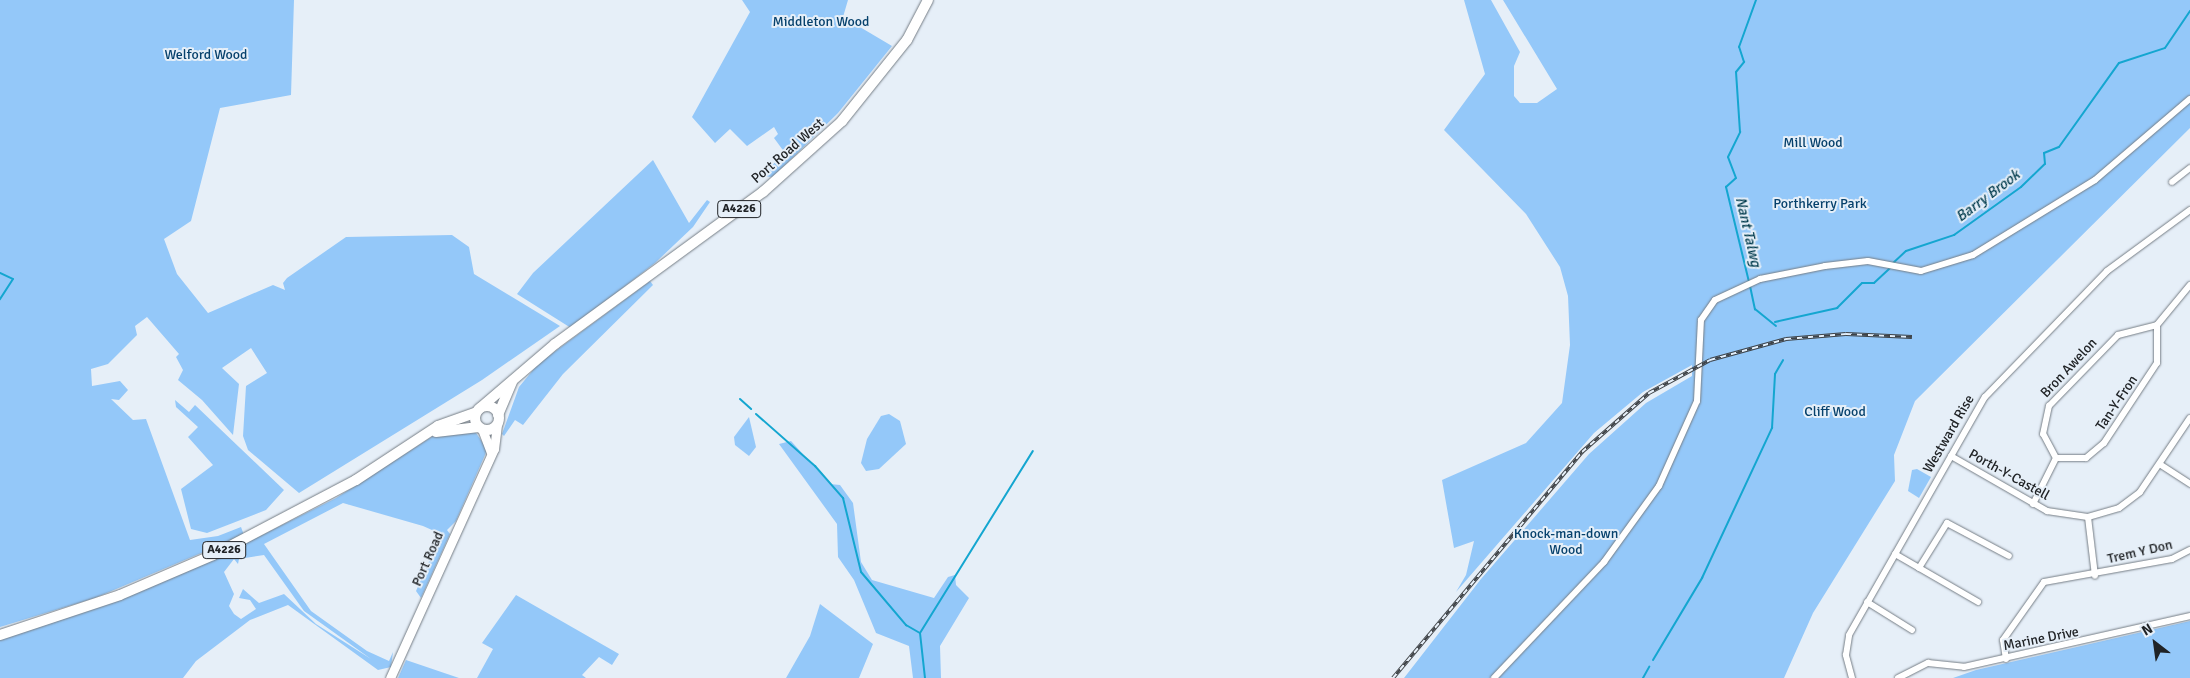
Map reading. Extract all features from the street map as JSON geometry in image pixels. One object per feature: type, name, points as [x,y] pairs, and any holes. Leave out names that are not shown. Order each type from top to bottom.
[{"type":"main road","name":"Port Road West","points":[[478,410],[512,381],[763,192],[842,121],[907,40],[928,0]]},
{"type":"main road","points":[[498,420],[512,381]]},
{"type":"main road","points":[[481,428],[478,410],[493,407],[498,420]]},
{"type":"main road","name":"A4226","points":[[0,635],[112,598],[213,555],[328,496],[433,432],[446,422],[478,410]]},
{"type":"main road","name":"A4226","points":[[433,432],[481,428],[498,420]]},
{"type":"street","points":[[1494,678],[1604,562],[1659,486],[1698,401],[1701,320],[1715,300],[1745,284],[1854,261],[1920,271],[1973,255],[2095,180],[2190,99]]},
{"type":"street","points":[[2172,182],[2190,168]]},
{"type":"street","name":"Westward Rise","points":[[1852,678],[1846,646],[1867,602],[1985,397],[2063,314],[2132,250],[2190,210]]},
{"type":"street","points":[[2157,325],[2190,285]]},
{"type":"street","name":"Bron Awelon","points":[[2056,458],[2043,434],[2049,406],[2118,335],[2157,325]]},
{"type":"street","name":"Tan-Y-Fron","points":[[2056,458],[2086,458],[2104,444],[2157,363],[2157,325]]},
{"type":"street","name":"Porth-Y-Castell","points":[[1951,456],[2033,504],[2059,515],[2088,517],[2132,499],[2161,465],[2190,418]]},
{"type":"street","name":"Port Road","points":[[390,678],[491,452],[498,420]]},
{"type":"street","points":[[481,428],[491,452]]},
{"type":"street","points":[[2033,504],[2056,458]]},
{"type":"street","points":[[2161,465],[2190,484]]},
{"type":"street","name":"Trem Y Don","points":[[2088,517],[2095,576]]},
{"type":"street","points":[[1919,568],[1946,522],[2009,556]]},
{"type":"street","name":"Trem Y Don","points":[[2006,659],[2003,640],[2036,588],[2044,582],[2095,576],[2172,559],[2190,550]]},
{"type":"street","points":[[1895,554],[1978,602]]},
{"type":"street","points":[[1867,602],[1912,630]]},
{"type":"street","name":"Marine Drive","points":[[1898,678],[1928,663],[1950,668],[2006,659],[2190,616]]},
{"type":"green space","name":"Welford Wood","points":[[0,0],[294,0],[291,95],[220,108],[191,221],[164,239],[177,274],[208,313],[273,285],[285,290],[283,283],[287,278],[346,237],[452,235],[469,247],[474,274],[560,326],[482,380],[299,493],[248,450],[243,436],[246,386],[267,373],[251,348],[222,368],[239,384],[233,435],[202,400],[178,380],[183,370],[176,357],[179,354],[147,317],[135,326],[137,335],[108,364],[91,369],[92,386],[120,381],[128,390],[119,400],[111,399],[133,420],[146,419],[190,540],[218,536],[241,527],[244,535],[95,598],[0,627]]},
{"type":"green space","name":"Middleton Wood","points":[[742,0],[848,0],[843,17],[892,46],[838,113],[773,177],[760,176],[785,153],[774,138],[778,134],[774,127],[747,146],[730,129],[715,143],[692,117],[750,12]]},
{"type":"green space","name":"Porthkerry Park","points":[[1464,0],[1491,0],[1520,52],[1514,66],[1514,96],[1520,103],[1537,103],[1557,89],[1503,0],[2190,0],[2190,128],[1915,401],[1894,455],[1895,481],[1813,613],[1784,678],[1404,678],[1481,579],[1589,454],[1646,403],[1692,376],[1692,365],[1643,392],[1594,433],[1456,592],[1466,575],[1474,541],[1454,548],[1442,480],[1526,443],[1562,403],[1570,345],[1568,296],[1560,267],[1526,214],[1444,130],[1485,74]]},
{"type":"green space","points":[[653,160],[689,223],[707,200],[710,202],[693,227],[655,263],[571,328],[517,294],[533,273]]},
{"type":"green space","points":[[650,281],[653,285],[563,374],[523,425],[515,420],[504,436],[502,434],[519,387],[538,364]]},
{"type":"green space","points":[[175,400],[189,412],[195,405],[284,490],[266,510],[207,533],[191,529],[181,489],[213,465],[188,437],[198,427],[176,407]]},
{"type":"green space","points":[[889,414],[900,421],[906,444],[879,469],[866,471],[861,463],[867,439],[881,416]]},
{"type":"green space","points":[[749,417],[756,447],[749,456],[735,445],[734,437]]},
{"type":"green space","points":[[474,430],[487,449],[456,521],[447,530],[450,534],[421,598],[416,591],[441,534],[423,526],[343,503],[264,544],[311,611],[367,651],[389,661],[393,652],[391,667],[378,670],[288,605],[250,620],[196,661],[183,678],[0,678],[0,638],[204,564],[336,498],[433,436]],"holes":[[[264,555],[304,611],[371,659],[316,624],[284,594],[259,603],[243,589],[239,598],[250,600],[256,609],[241,619],[234,614],[229,606],[234,594],[224,572],[234,559],[238,564],[239,559]]]},
{"type":"green space","points":[[791,441],[830,484],[840,485],[853,503],[861,562],[872,580],[934,598],[948,577],[955,575],[956,585],[969,598],[940,646],[941,678],[913,678],[909,646],[876,633],[854,580],[838,557],[837,524],[779,444]]},
{"type":"green space","points":[[1917,469],[1931,477],[1919,498],[1908,491],[1912,470]]},
{"type":"green space","points":[[516,595],[619,654],[612,665],[599,657],[582,675],[586,678],[477,678],[493,649],[482,643]]},
{"type":"green space","points":[[820,604],[873,644],[859,678],[786,678],[810,636]]},
{"type":"green space","points":[[2190,621],[2190,678],[1953,678],[1976,670]]},
{"type":"green space","points":[[406,660],[459,678],[398,678]]},
{"type":"waterway","name":"Nant Talwg","points":[[1749,282],[1726,187],[1736,178],[1728,157],[1740,132],[1736,72],[1744,62],[1739,47],[1756,0]]},
{"type":"waterway","name":"Barry Brook","points":[[1892,264],[1906,251],[1954,235],[2021,187],[2045,164],[2044,153],[2059,147],[2119,63],[2165,48],[2190,11]]},
{"type":"waterway","name":"Barry Brook","points":[[1775,322],[1837,308],[1862,283],[1874,283],[1890,268]]},
{"type":"waterway","points":[[0,273],[13,279],[0,299]]},
{"type":"waterway","name":"Nant Talwg","points":[[1750,286],[1755,309],[1776,326]]},
{"type":"waterway","name":"Nant Talwg","points":[[1653,660],[1702,578],[1772,428],[1775,374],[1783,360]]},
{"type":"waterway","points":[[740,399],[751,409]]},
{"type":"waterway","points":[[756,414],[815,466],[843,498],[861,572],[906,625],[920,633],[925,678]]},
{"type":"waterway","points":[[920,633],[1033,451]]},
{"type":"waterway","name":"Nant Talwg","points":[[1643,678],[1649,667]]},
{"type":"railway","points":[[1393,678],[1582,452],[1649,393],[1710,360],[1786,339],[1846,334],[1912,337]]},
{"type":"park label","name":"Mill Wood","points":[[1813,143]]},
{"type":"park label","name":"Cliff Wood","points":[[1835,412]]},
{"type":"park label","name":"Knock-man-down Wood","points":[[1566,542]]}]
